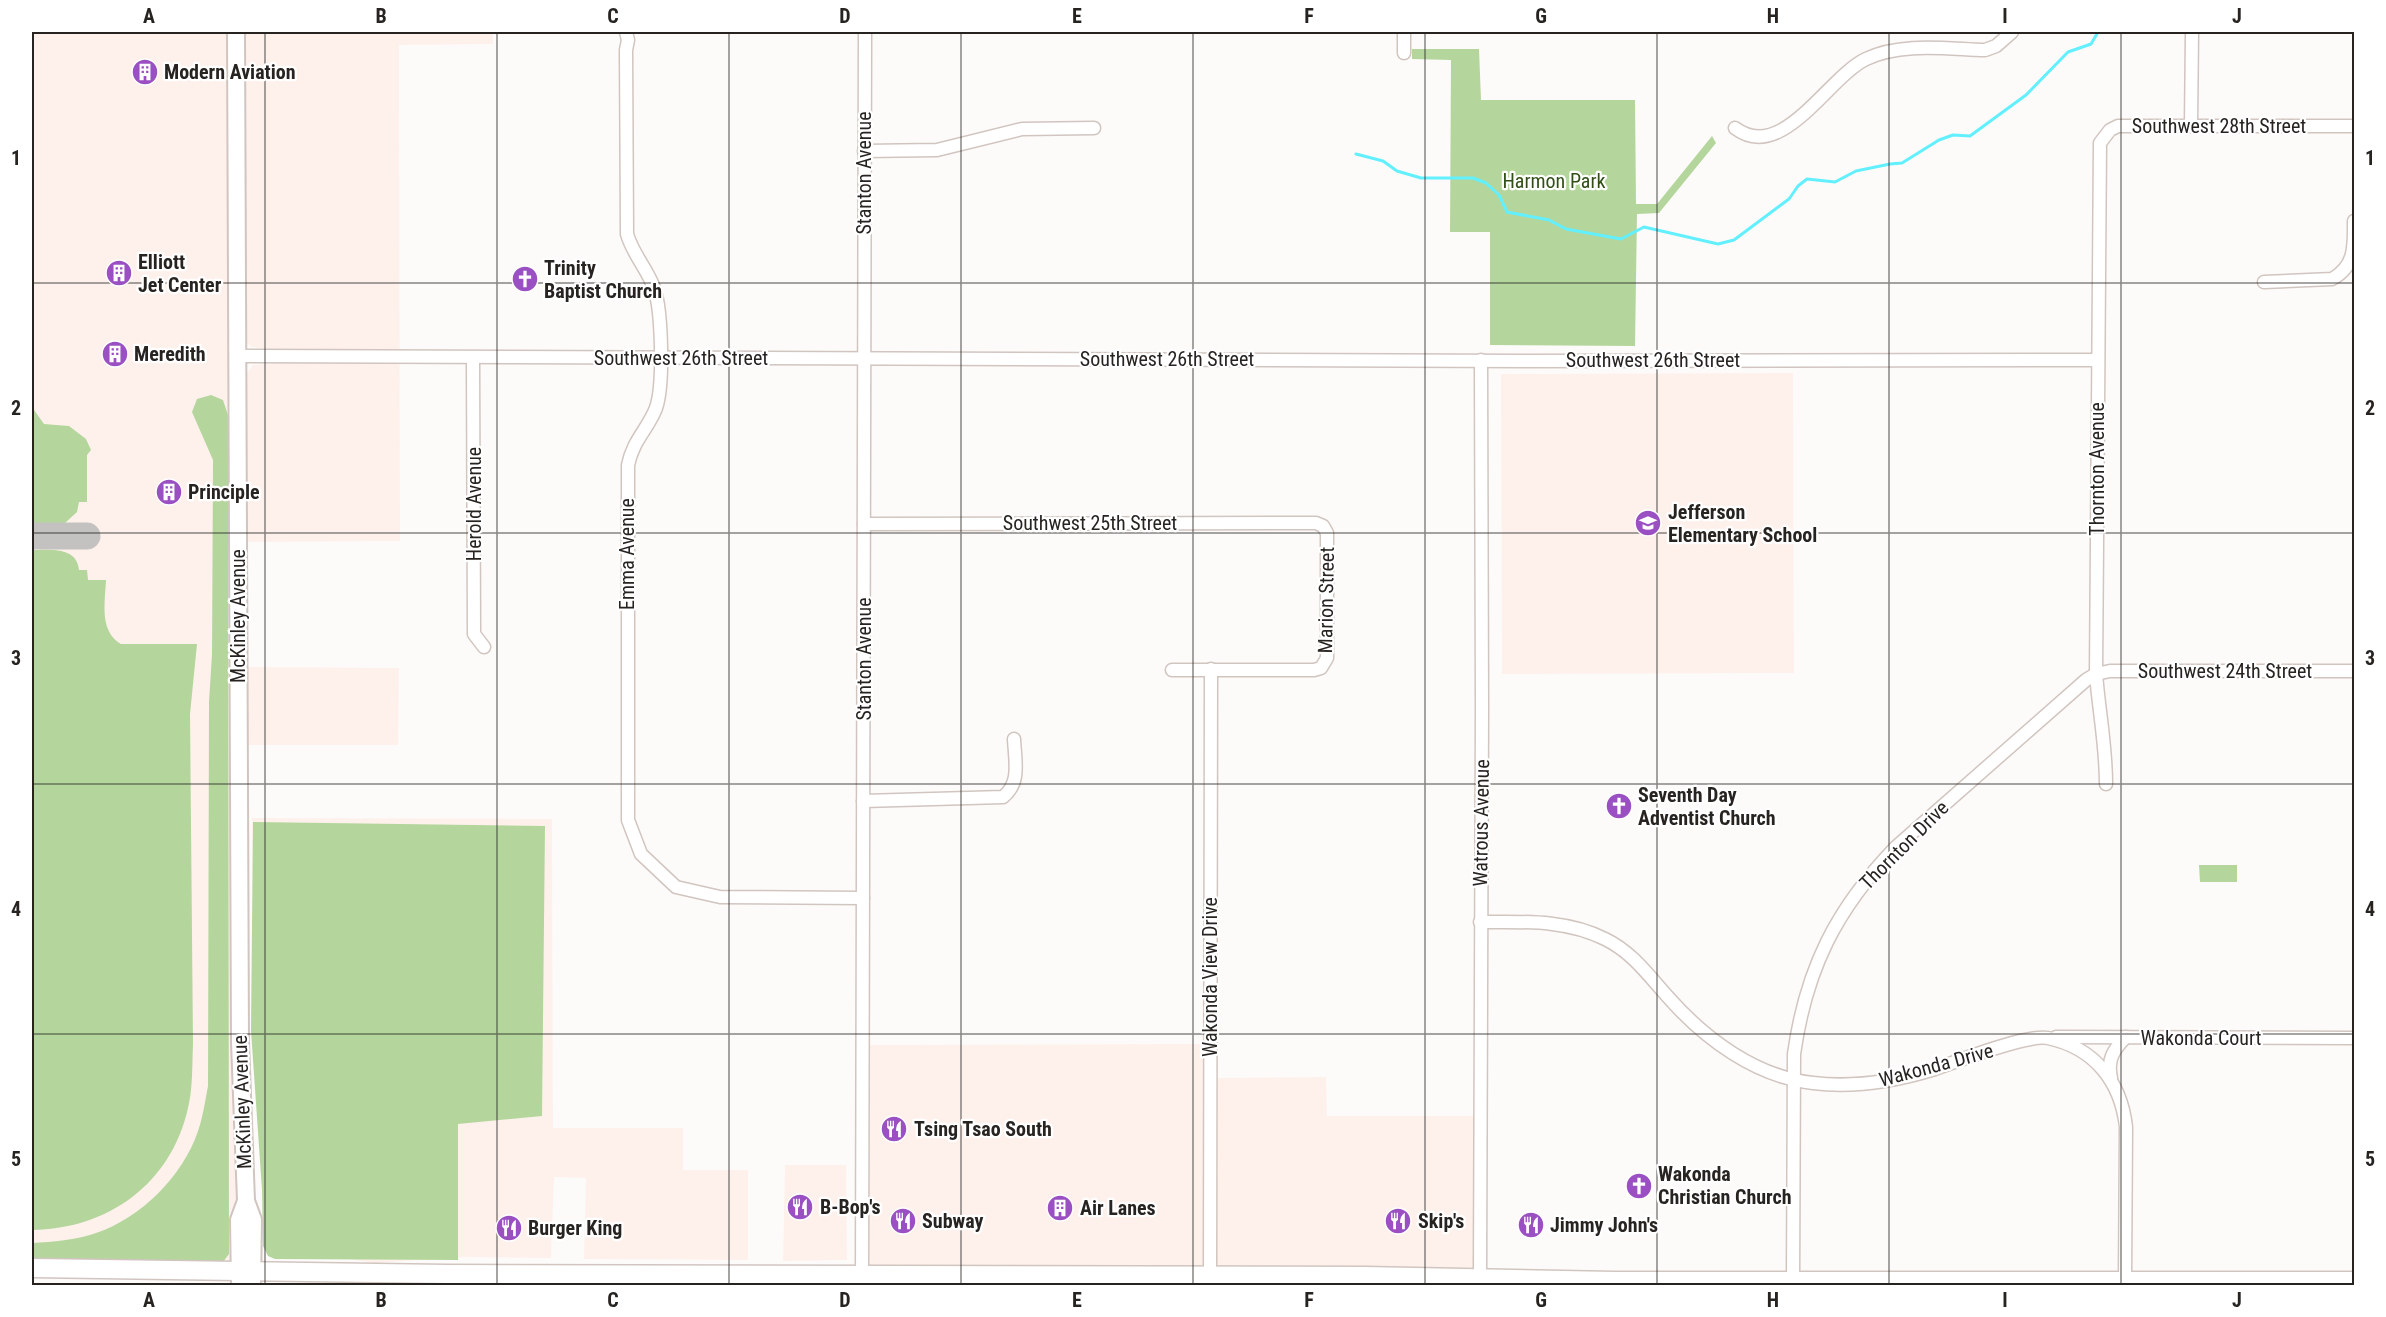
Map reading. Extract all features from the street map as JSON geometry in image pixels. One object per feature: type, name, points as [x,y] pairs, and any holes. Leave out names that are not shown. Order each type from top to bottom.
[{"type":"main road","name":"McKinley Avenue","points":[[236,32],[240,1042],[246,1201],[253,1220],[246,1278]]},
{"type":"main road","points":[[32,1268],[246,1278],[447,1274],[862,1280],[1615,1281],[1794,1284],[2355,1281]]},
{"type":"street","name":"Emma Avenue","points":[[626,32],[628,40],[626,50],[627,234],[630,247],[647,273],[655,292],[660,358],[660,384],[656,407],[636,441],[628,465],[628,820],[641,854],[676,887],[720,897],[863,898]]},
{"type":"street","name":"Stanton Avenue","points":[[862,1280],[865,32]]},
{"type":"street","points":[[1404,32],[1404,53]]},
{"type":"street","points":[[1735,128],[1744,135],[1753,136],[1765,136],[1782,131],[1848,70],[1865,59],[1884,52],[1903,49],[1985,50],[1996,45],[2012,32]]},
{"type":"street","points":[[2191,126],[2192,32]]},
{"type":"street","name":"Southwest 28th Street","points":[[2099,153],[2104,136],[2118,126],[2355,126]]},
{"type":"street","points":[[864,151],[937,150],[1022,129],[1094,128]]},
{"type":"street","name":"Thornton Avenue","points":[[2099,153],[2096,674],[2098,711],[2106,748],[2106,784]]},
{"type":"street","points":[[2264,282],[2332,279],[2347,268],[2352,258],[2355,221]]},
{"type":"street","name":"Southwest 26th Street","points":[[237,356],[2098,360]]},
{"type":"street","name":"Herold Avenue","points":[[473,358],[474,634],[484,647]]},
{"type":"street","name":"Watrous Avenue","points":[[1480,1281],[1481,360]]},
{"type":"street","name":"Southwest 25th Street","points":[[864,524],[1316,523]]},
{"type":"street","name":"Marion Street","points":[[1211,669],[1321,668],[1328,658],[1327,533],[1323,526],[1316,523]]},
{"type":"street","points":[[1172,670],[1211,669]]},
{"type":"street","name":"Wakonda View Drive","points":[[1210,1281],[1211,669]]},
{"type":"street","name":"Southwest 24th Street","points":[[2096,674],[2110,671],[2355,671]]},
{"type":"street","name":"Thornton Drive","points":[[1794,1284],[1794,1054],[1807,988],[1819,956],[1852,897],[1896,847],[2086,680],[2096,674]]},
{"type":"street","points":[[863,801],[1003,797],[1012,790],[1016,782],[1014,739]]},
{"type":"street","name":"Wakonda Drive","points":[[1480,922],[1558,923],[1604,938],[1642,966],[1679,1009],[1706,1034],[1752,1064],[1793,1079],[1843,1085],[1884,1081],[1934,1069],[2006,1046],[2047,1037]]},
{"type":"street","points":[[2047,1037],[2083,1053],[2098,1063],[2111,1079],[2122,1101],[2126,1127],[2123,1284]]},
{"type":"street","name":"Wakonda Court","points":[[2047,1037],[2355,1038]]},
{"type":"street","points":[[2111,1079],[2108,1066],[2111,1056],[2126,1037]]},
{"type":"shaded area","points":[[32,32],[493,32],[493,44],[399,45],[400,541],[238,542],[238,667],[399,668],[398,745],[239,745],[248,1270],[32,1268]],"holes":[[[236,311],[247,343],[251,347],[345,357],[253,365],[236,387],[237,523],[228,357]]]},
{"type":"shaded area","name":"Jefferson Elementary School","points":[[1793,373],[1794,673],[1502,674],[1501,374]]},
{"type":"shaded area","points":[[252,818],[552,819],[553,1128],[683,1128],[683,1170],[748,1170],[748,1260],[584,1259],[586,1178],[554,1177],[551,1258],[464,1257],[374,1263],[342,1258],[254,1031]]},
{"type":"shaded area","points":[[1210,1044],[1211,1078],[1326,1077],[1327,1116],[1481,1116],[1480,1277],[862,1274],[863,1045]]},
{"type":"shaded area","points":[[785,1165],[846,1165],[847,1260],[783,1261]]},
{"type":"green space","name":"Harmon Park","points":[[1412,49],[1479,49],[1481,100],[1635,100],[1636,204],[1657,204],[1712,136],[1716,143],[1659,213],[1637,214],[1635,346],[1490,345],[1490,232],[1450,232],[1451,60],[1412,59]]},
{"type":"green space","points":[[211,395],[223,400],[228,415],[229,1254],[223,1262],[216,1264],[32,1260],[32,1243],[64,1240],[96,1233],[129,1217],[144,1206],[171,1179],[182,1164],[198,1131],[204,1109],[208,1086],[209,702],[212,654],[213,460],[192,412],[197,399]]},
{"type":"green space","points":[[32,407],[44,424],[69,426],[86,439],[91,450],[87,455],[87,502],[79,502],[77,512],[65,523],[32,523]]},
{"type":"green space","points":[[32,550],[54,550],[68,553],[77,562],[79,570],[87,570],[88,580],[106,580],[106,624],[109,632],[121,644],[197,644],[190,714],[193,1044],[192,1084],[188,1108],[180,1135],[167,1159],[151,1180],[132,1197],[110,1211],[86,1221],[60,1228],[32,1230]]},
{"type":"green space","points":[[253,822],[545,826],[542,1116],[458,1124],[458,1260],[275,1259],[268,1256],[263,1246],[262,1190],[251,1031]]},
{"type":"green space","points":[[2199,865],[2237,865],[2237,882],[2200,882]]},
{"type":"waterway","points":[[1356,154],[1383,161],[1397,171],[1421,178],[1473,178],[1486,183],[1499,195],[1507,212],[1549,220],[1566,229],[1621,239],[1644,227],[1718,244],[1734,240],[1789,199],[1798,186],[1807,179],[1835,182],[1856,171],[1902,163],[1939,140],[1953,135],[1970,136],[2026,95],[2068,52],[2091,44],[2098,32]]},
{"type":"taxiway","points":[[32,536],[87,536]]},
{"type":"place","name":"Modern Aviation","points":[[145,72]]},
{"type":"place","name":"Elliott Jet Center","points":[[119,273]]},
{"type":"place","name":"Trinity Baptist Church","points":[[525,279]]},
{"type":"place","name":"Meredith","points":[[115,354]]},
{"type":"place","name":"Principle","points":[[169,492]]},
{"type":"place","name":"Jefferson Elementary School","points":[[1648,523]]},
{"type":"place","name":"Seventh Day Adventist Church","points":[[1619,806]]},
{"type":"place","name":"Tsing Tsao South","points":[[894,1129]]},
{"type":"place","name":"Wakonda Christian Church","points":[[1639,1186]]},
{"type":"place","name":"B-Bop's","points":[[800,1207]]},
{"type":"place","name":"Air Lanes","points":[[1060,1208]]},
{"type":"place","name":"Subway","points":[[903,1221]]},
{"type":"place","name":"Skip's","points":[[1398,1221]]},
{"type":"place","name":"Jimmy John's","points":[[1531,1225]]},
{"type":"place","name":"Burger King","points":[[509,1228]]}]
